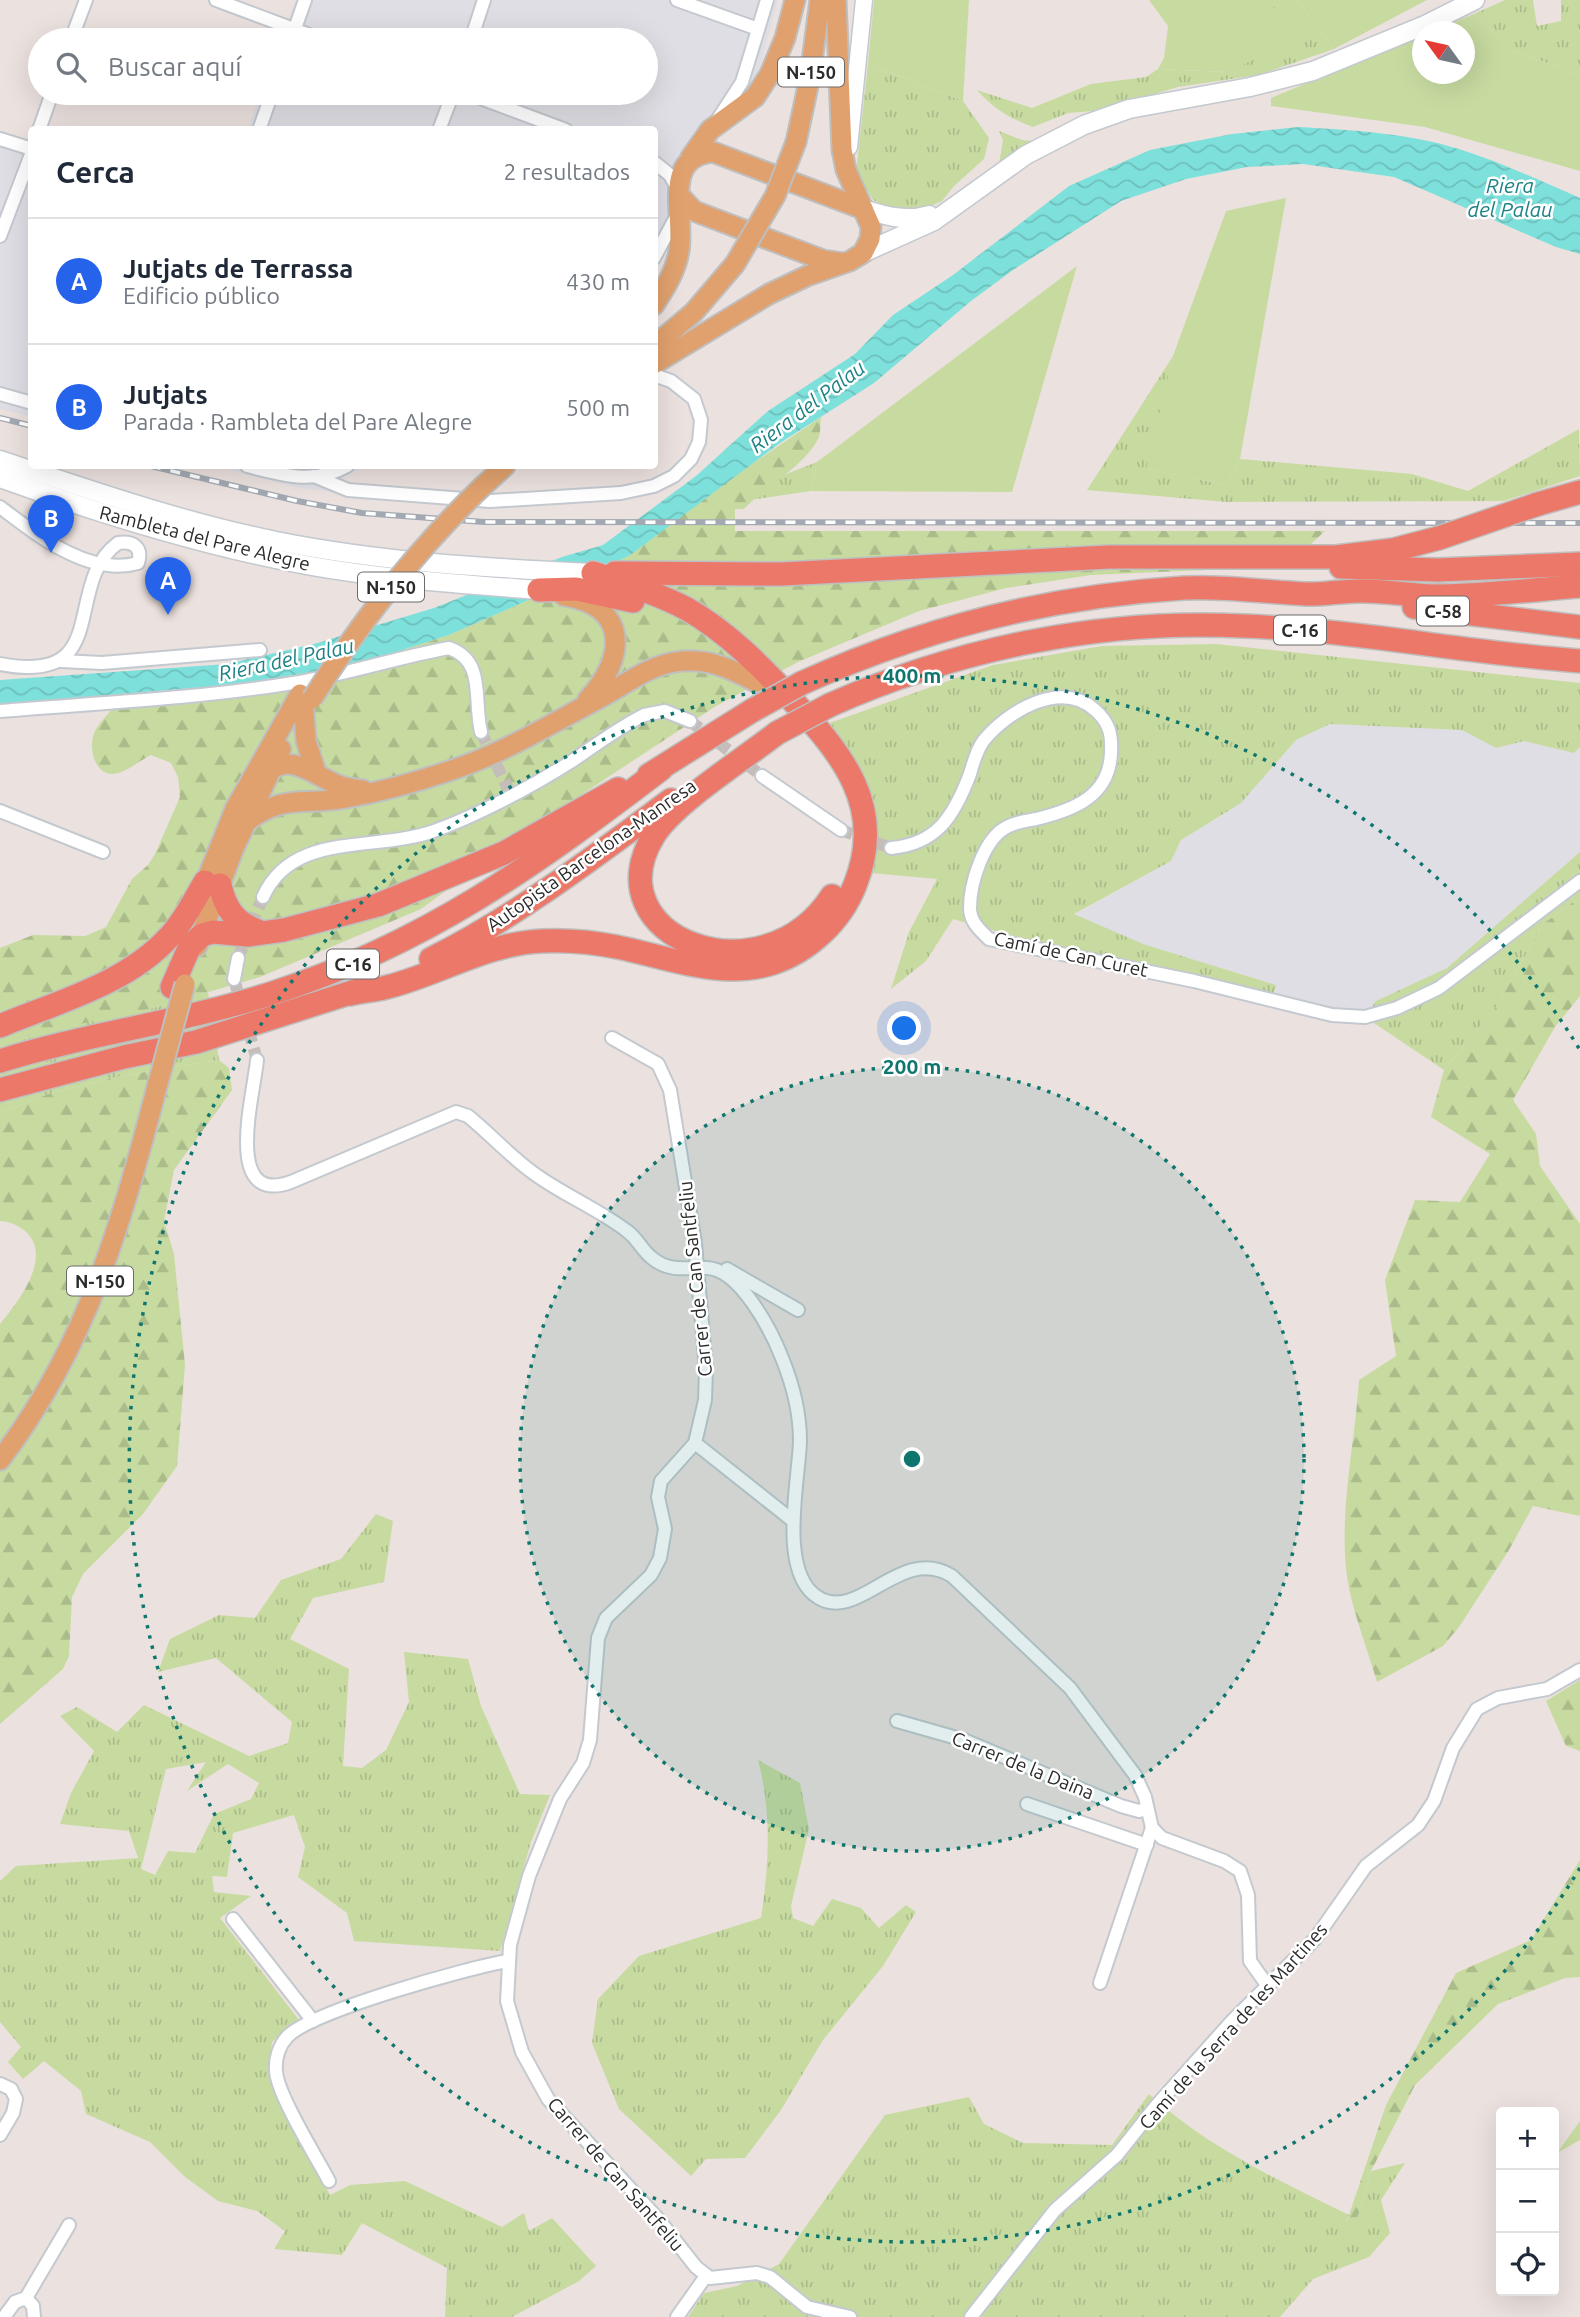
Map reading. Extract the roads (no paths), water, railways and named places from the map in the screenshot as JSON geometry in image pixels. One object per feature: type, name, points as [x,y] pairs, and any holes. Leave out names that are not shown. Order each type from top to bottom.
[{"type":"highway","points":[[593,573],[782,574],[1109,557],[1336,557],[1392,550],[1439,538],[1580,492]]},
{"type":"highway","points":[[1254,559],[1396,570],[1580,564]]},
{"type":"highway","points":[[350,994],[393,986],[488,951],[539,941],[580,941],[706,966],[754,967],[800,951],[836,918],[859,876],[866,838],[859,794],[846,765],[821,732],[737,644],[701,618],[656,602],[593,573]]},
{"type":"highway","name":"C-16","points":[[0,1061],[271,994],[385,951],[478,900],[529,867],[661,769],[753,710],[802,683],[867,653],[912,638],[1003,613],[1057,602],[1186,588],[1246,588],[1307,594],[1363,591],[1431,596],[1580,586]]},
{"type":"highway","points":[[539,590],[601,593],[656,602],[713,643],[756,682],[823,755],[839,781],[850,821],[849,854],[840,883],[827,905],[808,924],[763,948],[741,952],[715,951],[690,944],[666,930],[648,905],[642,877],[648,847],[659,828],[687,801],[777,733]]},
{"type":"highway","name":"C-58","points":[[1307,594],[1580,627]]},
{"type":"highway","name":"C-16","points":[[777,733],[830,705],[894,678],[1020,643],[1128,628],[1241,625],[1580,661]]},
{"type":"highway","name":"Autopista Barcelona-Manresa","points":[[0,1090],[124,1057],[196,1042],[350,994],[396,976],[496,923],[672,798],[777,733]]},
{"type":"highway","points":[[179,986],[190,946],[202,935],[213,932],[284,930],[378,905],[504,853],[589,803],[661,769]]},
{"type":"highway","points":[[0,1026],[93,987],[141,962],[179,925],[212,883],[237,921],[261,932]]},
{"type":"main road","points":[[658,297],[676,263],[681,169],[710,130],[755,97],[770,75],[785,38],[795,0]]},
{"type":"main road","name":"N-150","points":[[790,141],[809,0]]},
{"type":"main road","name":"N-150","points":[[658,343],[694,312],[769,208],[810,77],[820,0]]},
{"type":"main road","points":[[836,0],[842,150],[846,170],[872,232],[863,253]]},
{"type":"main road","points":[[1402,32],[1420,18],[1454,0]]},
{"type":"main road","points":[[658,362],[769,294],[934,221],[1026,155],[1084,125],[1140,106],[1278,81],[1425,25],[1475,0]]},
{"type":"main road","points":[[691,157],[713,152],[863,209],[895,218],[916,219],[953,207]]},
{"type":"main road","points":[[679,198],[694,211],[823,260],[843,263]]},
{"type":"main road","name":"N-150","points":[[658,328],[730,261]]},
{"type":"main road","name":"Rambleta del Pare Alegre","points":[[0,460],[28,469]]},
{"type":"main road","name":"Rambleta del Pare Alegre","points":[[28,469],[169,514],[273,541],[370,557],[593,573]]},
{"type":"main road","name":"N-150","points":[[0,1443],[50,1366],[82,1299],[113,1214],[153,1084],[179,986],[212,883],[280,727],[305,702],[403,571],[491,469]]},
{"type":"main road","name":"N-150","points":[[477,486],[501,469]]},
{"type":"main road","name":"Rambleta del Pare Alegre","points":[[0,478],[148,526],[272,558],[357,573],[539,590]]},
{"type":"main road","points":[[539,590],[590,604],[605,617],[614,631],[616,653],[608,675],[588,699],[570,713]]},
{"type":"main road","points":[[240,816],[268,806],[302,800],[346,798],[417,781],[470,764],[642,673],[674,662],[708,662],[756,682]]},
{"type":"main road","points":[[305,702],[306,741],[316,772]]},
{"type":"main road","name":"N-150","points":[[272,767],[305,702]]},
{"type":"main road","points":[[240,816],[272,767],[280,727]]},
{"type":"main road","points":[[272,767],[286,763],[316,772],[333,783],[369,792]]},
{"type":"main road","points":[[272,767],[277,783],[302,800]]},
{"type":"main road","name":"N-150","points":[[202,935],[212,883]]},
{"type":"main road","name":"N-150","points":[[0,1461],[50,1386],[92,1302],[127,1203],[153,1084]]},
{"type":"street","points":[[76,28],[86,0]]},
{"type":"street","points":[[216,0],[278,28]]},
{"type":"street","points":[[295,28],[305,0]]},
{"type":"street","points":[[475,28],[484,0]]},
{"type":"street","points":[[677,0],[758,29]]},
{"type":"street","points":[[710,130],[741,82],[767,0]]},
{"type":"street","points":[[846,170],[864,0]]},
{"type":"street","points":[[40,126],[47,105]]},
{"type":"street","points":[[260,126],[268,105]]},
{"type":"street","points":[[441,126],[448,105]]},
{"type":"street","points":[[499,105],[555,126]]},
{"type":"street","points":[[0,139],[28,149]]},
{"type":"street","points":[[0,236],[28,161]]},
{"type":"street","points":[[658,165],[670,175],[679,198],[658,248]]},
{"type":"street","points":[[316,471],[348,490],[490,501],[621,493],[654,486],[674,476],[691,459],[699,442],[701,420],[694,399],[671,381],[658,376]]},
{"type":"street","points":[[0,394],[28,402]]},
{"type":"street","points":[[258,469],[289,477],[316,471],[329,476],[342,469]]},
{"type":"street","points":[[0,507],[53,543],[98,565],[75,642],[61,661]]},
{"type":"street","points":[[0,711],[206,695],[288,684],[351,673],[449,648],[464,653],[473,667],[475,708],[481,732]]},
{"type":"street","points":[[0,664],[50,665],[61,661],[102,663],[260,650]]},
{"type":"street","name":"Camí de Can Curet","points":[[891,848],[915,846],[935,832],[954,811],[983,742],[1014,715],[1036,702],[1055,697],[1075,698],[1093,707],[1107,721],[1112,739],[1107,780],[1096,795],[1072,807],[1004,828],[987,848],[975,879],[970,910],[975,926],[989,939],[1194,981],[1332,1015],[1365,1017],[1396,1009],[1439,988],[1580,881]]},
{"type":"street","points":[[263,897],[270,882],[295,860],[319,849],[393,842],[430,832],[510,792],[644,715],[665,712],[690,721]]},
{"type":"street","points":[[762,776],[841,830]]},
{"type":"street","points":[[0,811],[103,852]]},
{"type":"street","points":[[234,979],[238,958]]},
{"type":"street","name":"Carrer de Can Santfeliu","points":[[612,1038],[658,1064],[666,1076],[688,1196],[706,1369],[705,1400],[695,1443],[661,1481],[658,1497],[665,1538],[656,1567],[602,1625],[598,1638],[590,1740],[583,1763],[555,1810],[528,1876],[508,1961],[507,2001],[514,2030],[548,2099],[659,2220],[706,2276]]},
{"type":"street","points":[[257,1060],[247,1126],[248,1168],[259,1182],[271,1187],[291,1182],[456,1112],[468,1116],[533,1174],[626,1230],[651,1258],[671,1268],[726,1269],[798,1310]]},
{"type":"street","points":[[716,1269],[739,1287],[762,1318],[783,1361],[793,1391],[800,1440],[792,1520],[798,1562],[810,1590],[819,1598],[842,1601],[918,1567],[940,1569],[952,1576],[1070,1688],[1135,1775],[1152,1828],[1162,1838],[1224,1861],[1240,1871],[1248,1895],[1250,1961],[1267,1985]]},
{"type":"street","points":[[695,1443],[792,1520]]},
{"type":"street","name":"Camí de la Serra de les Martines","points":[[971,2317],[1055,2210],[1117,2155],[1166,2094],[1267,1985],[1315,1939],[1366,1866],[1410,1833],[1428,1812],[1452,1748],[1477,1709],[1498,1698],[1547,1689],[1580,1670]]},
{"type":"street","name":"Carrer de la Daina","points":[[898,1721],[964,1740],[1121,1806],[1139,1811],[1147,1809]]},
{"type":"street","points":[[1027,1804],[1147,1845]]},
{"type":"street","points":[[1100,1983],[1152,1828]]},
{"type":"street","points":[[233,1919],[313,2021]]},
{"type":"street","points":[[329,2181],[277,2082],[275,2073],[278,2053],[288,2036],[313,2021],[442,1977],[508,1961]]},
{"type":"street","points":[[0,2084],[11,2089],[16,2099],[13,2113],[0,2135]]},
{"type":"street","points":[[4,2317],[16,2302],[26,2298],[69,2225]]},
{"type":"street","points":[[677,2317],[706,2276],[757,2273],[770,2277],[807,2307],[850,2317]]},
{"type":"street","points":[[26,2298],[33,2306],[34,2317]]},
{"type":"water","name":"Riera del Palau","points":[[1298,127],[1420,139],[1490,160],[1580,198],[1580,254],[1556,247],[1394,177],[1303,164],[1247,167],[1186,179],[1121,201],[1013,270],[971,301],[874,383],[780,443],[629,556],[449,635],[362,663],[243,684],[0,704],[0,680],[227,664],[314,644],[434,608],[562,557],[603,545],[696,476],[768,411],[855,354],[893,315],[953,275],[1069,186],[1150,150],[1232,134]]},
{"type":"tunnel","points":[[690,721],[762,776]]},
{"type":"tunnel","points":[[481,732],[508,789]]},
{"type":"tunnel","points":[[841,830],[891,848]]},
{"type":"tunnel","points":[[238,958],[263,897]]},
{"type":"tunnel","points":[[234,979],[257,1060]]},
{"type":"railway","points":[[0,418],[28,425]]},
{"type":"railway","points":[[164,469],[297,501],[362,513],[484,522],[1580,523]]},
{"type":"place","name":"Jutjats","points":[[51,553]]},
{"type":"place","name":"Jutjats de Terrassa","points":[[168,615]]}]
